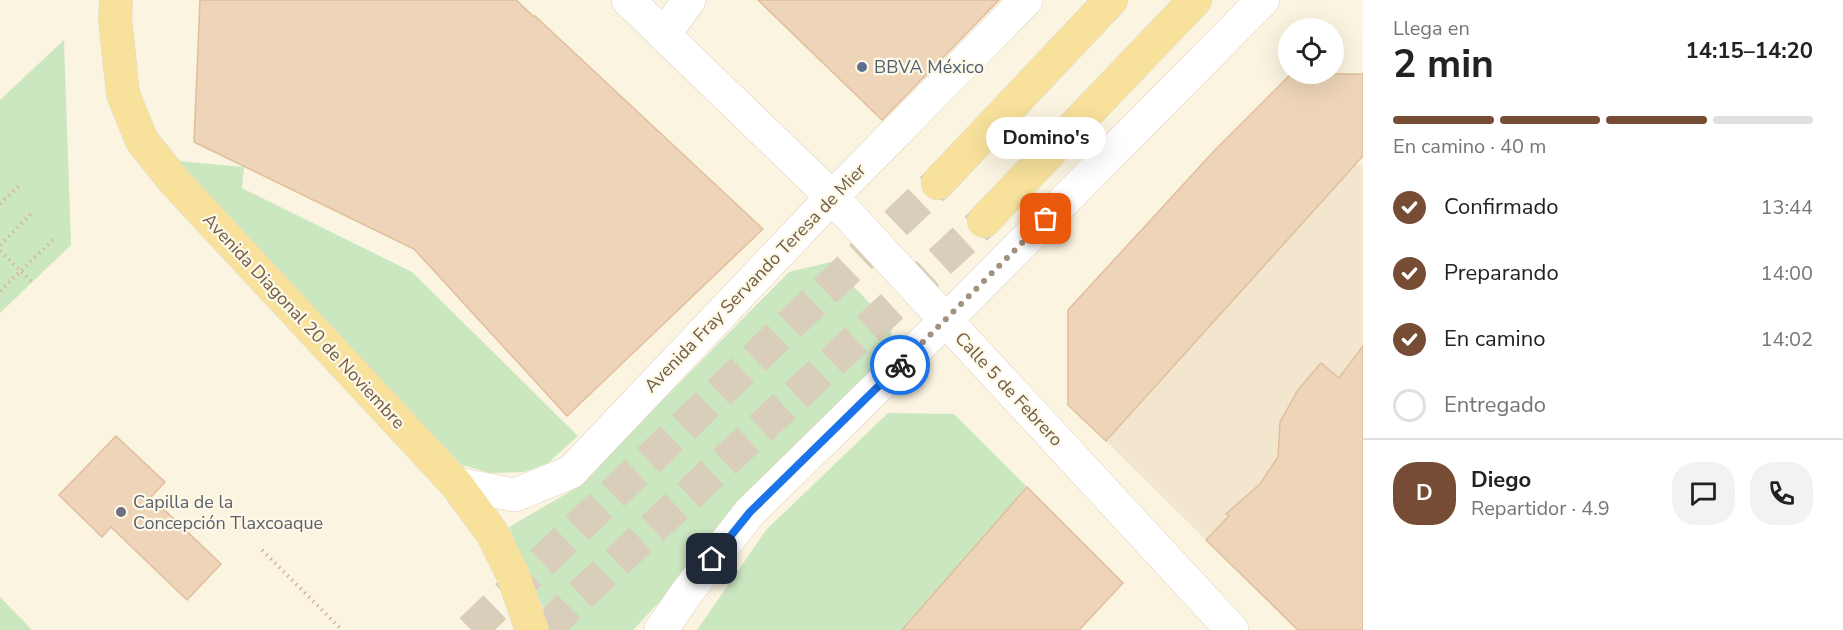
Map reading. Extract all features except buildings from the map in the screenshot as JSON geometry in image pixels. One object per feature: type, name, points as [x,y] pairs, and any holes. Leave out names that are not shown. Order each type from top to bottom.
[{"type":"main road","name":"Avenida Diagonal 20 de Noviembre","points":[[116,0],[115,18],[123,94],[141,141],[174,182],[456,484],[492,532],[513,575],[532,630]]},
{"type":"main road","points":[[938,183],[1111,0]]},
{"type":"main road","points":[[984,220],[1195,0]]},
{"type":"street","name":"Calle 5 de Febrero","points":[[627,0],[832,197],[946,320],[1216,624]]},
{"type":"street","points":[[664,35],[689,0]]},
{"type":"street","name":"Avenida Fray Servando Teresa de Mier","points":[[456,484],[515,495],[571,472],[832,197],[1026,0]]},
{"type":"street","points":[[661,630],[688,591],[750,512],[946,320],[1263,0]]},
{"type":"path","points":[[0,204],[22,183]]},
{"type":"path","points":[[0,245],[33,212]]},
{"type":"path","points":[[0,291],[54,238]]},
{"type":"path","points":[[0,251],[32,282]]},
{"type":"path","points":[[262,550],[342,630]]},
{"type":"shaded area","points":[[1333,162],[1363,165],[1363,346],[1339,378],[1321,363],[1298,390],[1280,422],[1278,457],[1260,484],[1226,514],[1229,516],[1206,540],[1106,441],[1325,199],[1321,196]]},
{"type":"green space","points":[[64,40],[71,245],[0,313],[0,100]]},
{"type":"green space","points":[[177,161],[244,167],[242,188],[412,272],[578,436],[548,463],[524,472],[490,473],[462,465],[174,167]]},
{"type":"green space","points":[[831,262],[892,327],[889,358],[633,630],[549,630],[544,610],[509,527],[576,488],[789,272]]},
{"type":"green space","points":[[888,413],[954,414],[1027,487],[902,630],[697,630],[766,530]]},
{"type":"green space","points":[[0,597],[32,630],[0,630]]},
{"type":"tunnel","points":[[471,630],[938,183]]},
{"type":"tunnel","points":[[546,630],[571,604],[984,221]]},
{"type":"way so far","points":[[900,365],[1046,219]]},
{"type":"place","name":"BBVA México","points":[[862,67]]},
{"type":"place","name":"Domino's","points":[[1046,219]]},
{"type":"place","name":"Capilla de la Concepción Tlaxcoaque","points":[[121,512]]},
{"type":"route","points":[[712,559],[750,512],[900,365]]}]
